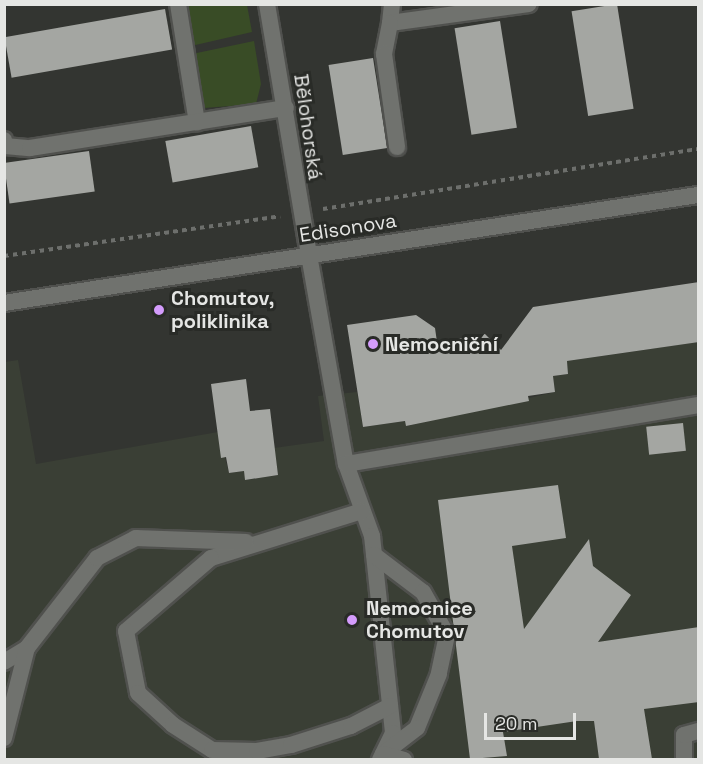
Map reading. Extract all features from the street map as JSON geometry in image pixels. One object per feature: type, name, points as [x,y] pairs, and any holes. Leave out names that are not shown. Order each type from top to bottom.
[{"type":"street","points":[[178,4],[196,122]]},
{"type":"street","name":"Bělohorská","points":[[267,4],[286,108],[298,213],[309,255],[346,464],[363,511],[374,555],[393,733],[381,757]]},
{"type":"street","points":[[392,4],[384,54],[397,147]]},
{"type":"street","points":[[390,23],[529,4]]},
{"type":"street","points":[[4,140],[5,146],[30,148],[286,108]]},
{"type":"street","name":"Edisonova","points":[[4,303],[699,195]]},
{"type":"street","points":[[346,464],[699,405]]},
{"type":"street","points":[[363,511],[211,558],[126,631],[138,693],[173,725],[212,750],[285,753],[351,726],[390,706]]},
{"type":"street","points":[[4,687],[27,648],[97,558],[136,537],[259,543]]},
{"type":"street","points":[[374,555],[423,592],[447,635],[440,674],[417,728],[381,757]]},
{"type":"street","points":[[4,662],[27,648]]},
{"type":"street","points":[[4,738],[27,648]]},
{"type":"street","points":[[684,759],[684,735],[699,731]]},
{"type":"street","points":[[381,757],[404,759]]},
{"type":"path","points":[[4,256],[298,213],[699,149]]},
{"type":"shaded area","name":"Nemocnice Chomutov","points":[[698,342],[698,759],[5,760],[5,362],[18,360],[36,464],[218,432],[229,473],[244,471],[246,480],[278,475],[274,448],[324,441],[318,396],[357,392],[363,427],[405,421],[407,426],[555,392],[553,376],[568,374],[567,361]]},
{"type":"green space","points":[[184,5],[247,5],[252,32],[191,46]]},
{"type":"green space","points":[[254,41],[261,84],[256,104],[204,108],[192,54]]},
{"type":"building","points":[[617,4],[634,109],[588,116],[572,11]]},
{"type":"building","points":[[165,9],[172,49],[12,78],[4,37]]},
{"type":"building","points":[[500,21],[517,128],[471,135],[455,28]]},
{"type":"building","points":[[373,58],[387,148],[343,155],[329,65]]},
{"type":"building","points":[[251,126],[258,167],[173,182],[165,141]]},
{"type":"building","points":[[89,151],[95,192],[10,204],[4,163]]},
{"type":"building","points":[[699,282],[699,342],[567,361],[568,374],[553,376],[555,392],[528,396],[529,401],[406,426],[405,421],[363,427],[347,325],[416,315],[435,328],[437,342],[485,334],[501,350],[533,307]]},
{"type":"building","points":[[246,379],[250,411],[270,409],[278,475],[245,480],[244,471],[229,473],[226,457],[221,458],[211,384]]},
{"type":"building","points":[[683,423],[686,451],[649,455],[646,427]]},
{"type":"building","points":[[558,485],[566,538],[512,546],[524,629],[589,539],[593,566],[631,595],[598,642],[699,627],[699,702],[644,709],[652,759],[599,759],[594,721],[577,721],[503,732],[507,756],[470,759],[438,500]]},
{"type":"place","name":"Chomutov, poliklinika","points":[[159,310]]},
{"type":"place","name":"Nemocniční","points":[[373,344]]},
{"type":"place","name":"Nemocnice Chomutov","points":[[352,620]]}]
